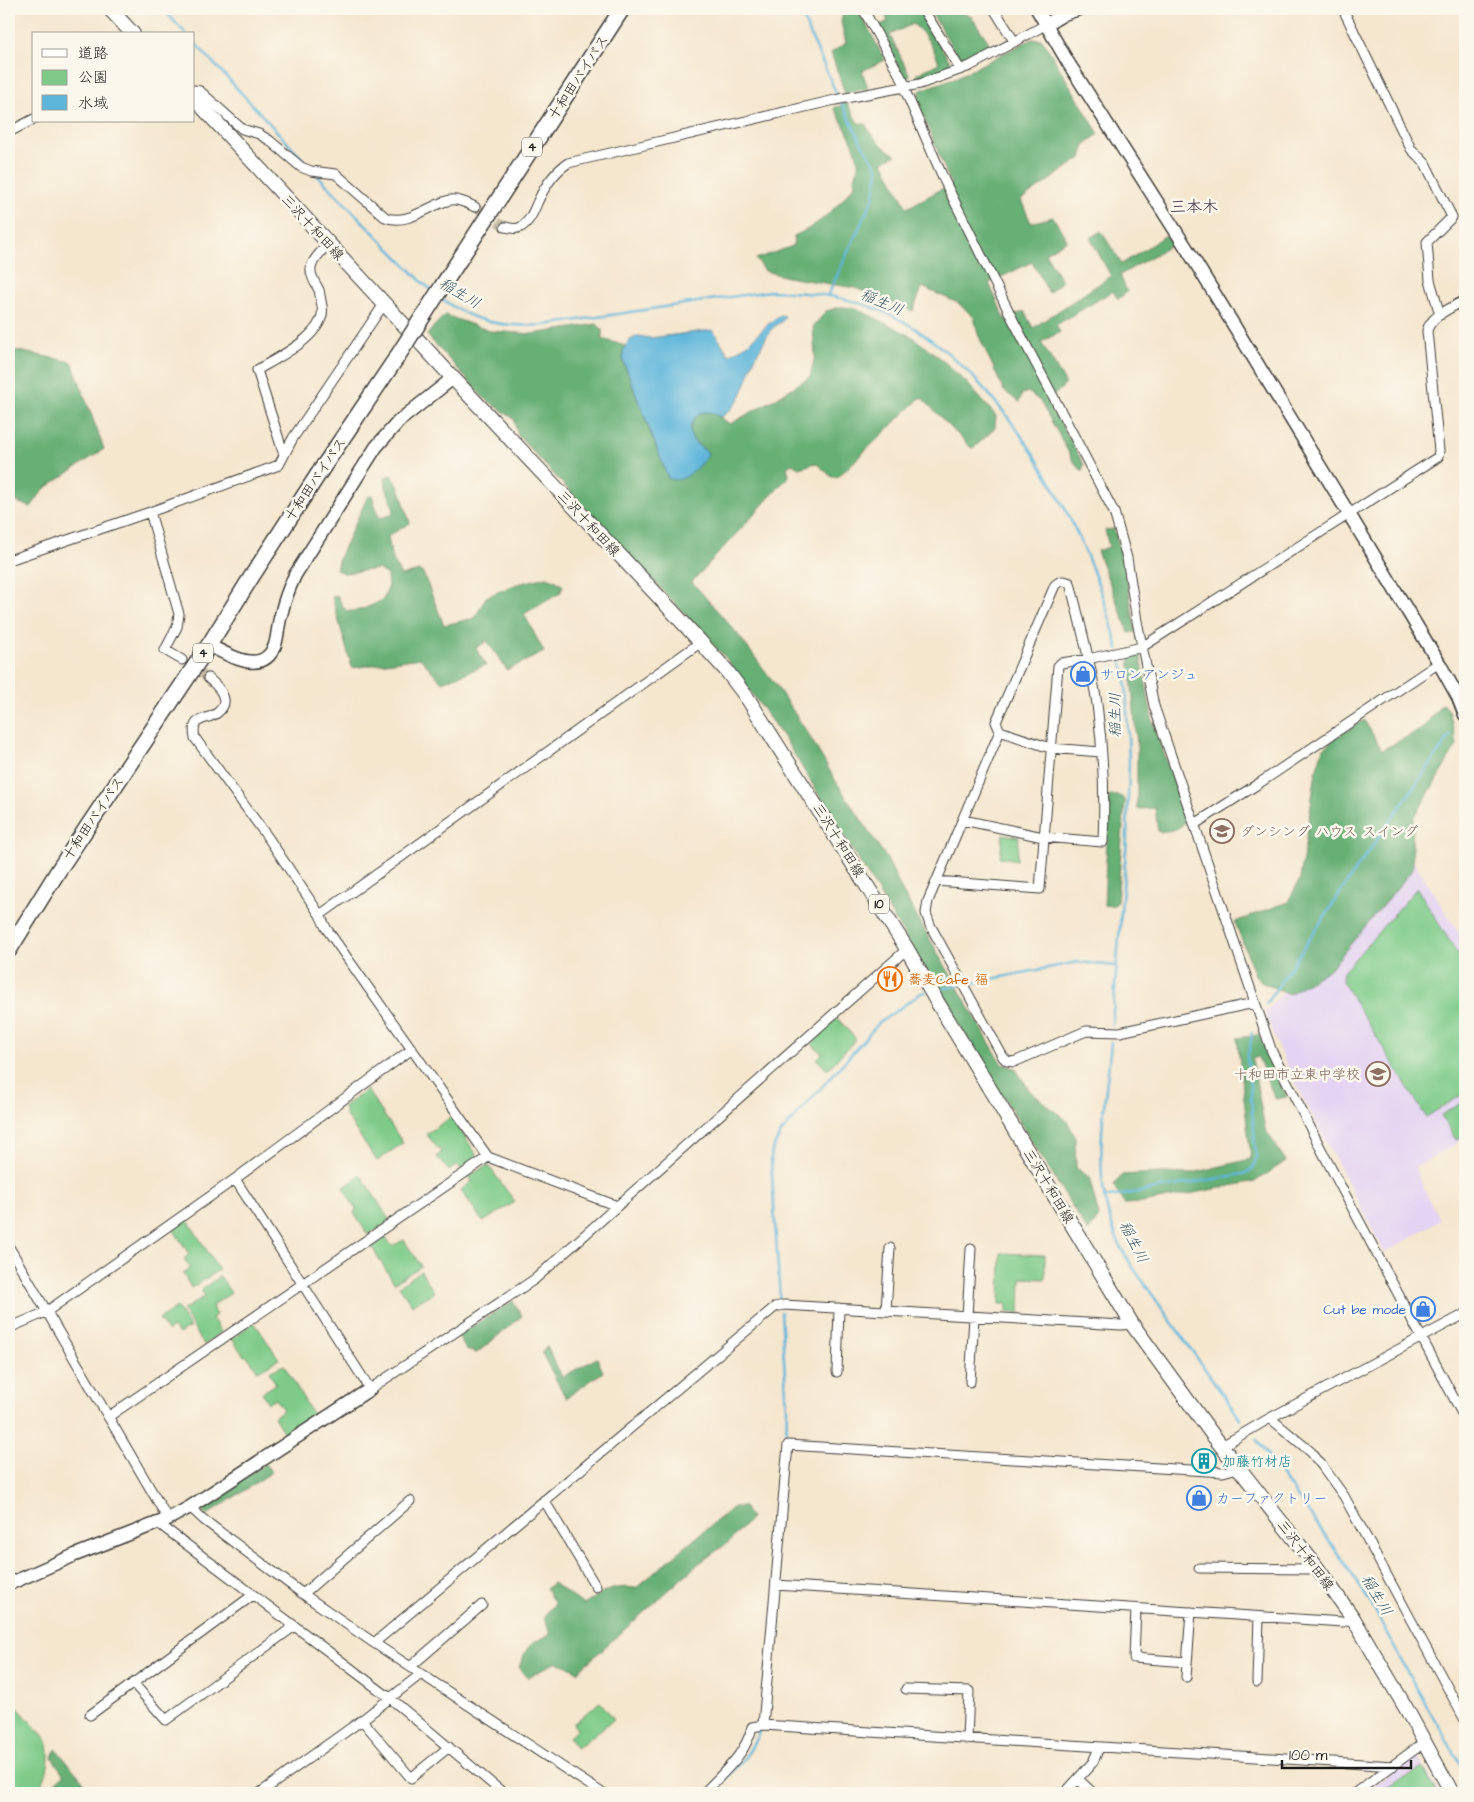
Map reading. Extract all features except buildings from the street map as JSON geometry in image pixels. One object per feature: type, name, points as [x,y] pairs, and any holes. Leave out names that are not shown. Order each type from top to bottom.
[{"type":"highway","name":"十和田バイパス","points":[[9,950],[60,868],[209,645],[252,576],[397,357],[622,9]]},
{"type":"main road","points":[[110,9],[131,32]]},
{"type":"main road","name":"三沢十和田線","points":[[195,99],[726,670],[768,729],[907,949],[1132,1324],[1238,1468],[1315,1565],[1353,1618],[1368,1640],[1452,1793]]},
{"type":"street","points":[[863,9],[905,88],[945,182],[1010,313],[1114,512],[1127,558],[1154,706],[1272,1052],[1465,1419]]},
{"type":"street","points":[[923,9],[960,69]]},
{"type":"street","points":[[994,9],[1014,41]]},
{"type":"street","points":[[1037,9],[1069,64],[1189,252],[1350,514],[1439,663],[1458,697],[1465,715]]},
{"type":"street","points":[[505,227],[515,229],[528,221],[553,176],[568,163],[835,100],[871,92],[905,88],[960,69],[1064,14],[1079,9]]},
{"type":"street","points":[[1343,9],[1411,149],[1425,163],[1452,217],[1427,242],[1430,280],[1440,315]]},
{"type":"street","points":[[195,90],[200,91],[242,129],[259,134],[269,140],[301,167],[336,174],[385,217],[400,219],[422,213],[450,200],[456,200],[474,207]]},
{"type":"street","points":[[9,132],[32,120]]},
{"type":"street","points":[[284,454],[257,370],[302,342],[321,320],[323,312],[319,292],[310,271],[312,265],[328,244]]},
{"type":"street","points":[[936,881],[1040,889],[1050,748],[1058,666],[1061,663],[1142,647],[1438,457],[1439,451],[1427,331],[1429,324],[1440,315],[1465,300]]},
{"type":"street","points":[[9,560],[150,512],[279,465],[293,438],[384,304]]},
{"type":"street","points":[[209,645],[235,658],[248,662],[257,662],[271,652],[275,644],[286,594],[295,575],[376,447],[398,421],[453,378]]},
{"type":"street","points":[[150,512],[179,614],[177,627],[165,650],[182,660]]},
{"type":"street","points":[[963,820],[1043,837],[1103,842],[1104,806],[1097,704],[1070,583],[1065,580],[1055,585],[996,722],[1000,731],[928,901],[926,913],[930,925],[1003,1057],[1007,1061],[1014,1062],[1086,1031],[1120,1032],[1254,1003]]},
{"type":"street","points":[[320,915],[701,642]]},
{"type":"street","points":[[1195,824],[1262,782],[1439,663]]},
{"type":"street","points":[[208,678],[218,686],[223,693],[224,700],[222,707],[217,713],[203,718],[196,723],[193,730],[195,738],[269,839],[320,915],[326,928],[488,1157],[617,1206]]},
{"type":"street","points":[[1000,731],[1050,748],[1101,752]]},
{"type":"street","points":[[9,1584],[162,1521],[190,1507],[535,1279],[907,949]]},
{"type":"street","points":[[9,1328],[46,1312],[235,1179],[412,1049]]},
{"type":"street","points":[[108,1417],[488,1157]]},
{"type":"street","points":[[235,1179],[370,1389]]},
{"type":"street","points":[[9,1247],[108,1417],[162,1521],[294,1627],[390,1698],[503,1793]]},
{"type":"street","points":[[886,1311],[890,1248]]},
{"type":"street","points":[[970,1382],[971,1249]]},
{"type":"street","points":[[374,1643],[775,1307],[784,1305],[1121,1325],[1132,1324]]},
{"type":"street","points":[[836,1372],[839,1308]]},
{"type":"street","points":[[1222,1446],[1270,1418],[1465,1314]]},
{"type":"street","points":[[1270,1418],[1311,1452],[1344,1496],[1465,1720]]},
{"type":"street","points":[[763,1725],[788,1445],[1222,1472],[1238,1468]]},
{"type":"street","points":[[544,1500],[596,1587]]},
{"type":"street","points":[[303,1594],[410,1501]]},
{"type":"street","points":[[190,1507],[204,1520],[303,1594],[602,1793]]},
{"type":"street","points":[[1199,1568],[1309,1569],[1315,1565]]},
{"type":"street","points":[[776,1585],[1343,1622],[1353,1618]]},
{"type":"street","points":[[90,1714],[253,1595]]},
{"type":"street","points":[[410,1667],[482,1605]]},
{"type":"street","points":[[1136,1609],[1134,1658],[1187,1662]]},
{"type":"street","points":[[1186,1676],[1191,1612]]},
{"type":"street","points":[[1257,1682],[1259,1617]]},
{"type":"street","points":[[133,1682],[166,1720],[294,1627]]},
{"type":"street","points":[[260,1793],[362,1720],[421,1674]]},
{"type":"street","points":[[906,1689],[969,1691],[967,1739]]},
{"type":"street","points":[[362,1720],[411,1778],[449,1747]]},
{"type":"street","points":[[704,1793],[741,1753],[746,1746],[752,1727],[763,1725],[1393,1766]]},
{"type":"street","points":[[1355,1793],[1425,1742]]},
{"type":"street","points":[[1065,1793],[1093,1762],[1099,1748]]},
{"type":"street","points":[[1078,1779],[1093,1793]]},
{"type":"shaded area","name":"十和田市立東中学校","points":[[1399,855],[1413,860],[1465,943],[1465,1138],[1415,1168],[1432,1207],[1436,1210],[1440,1220],[1385,1253],[1302,1096],[1280,1051],[1265,1012],[1291,984]]},
{"type":"shaded area","points":[[1417,1754],[1438,1793],[1363,1793]]},
{"type":"green space","points":[[858,9],[885,60],[862,71],[868,88],[845,93],[831,53],[846,43],[841,22],[843,11]]},
{"type":"green space","points":[[891,9],[918,9],[952,65],[948,70],[918,79],[917,74],[939,63],[928,41],[912,24],[890,35],[910,76],[905,79],[879,26],[888,21],[884,12]]},
{"type":"green space","points":[[929,9],[957,9],[959,12],[971,16],[992,47],[964,61],[959,58]]},
{"type":"green space","points":[[1032,39],[1042,39],[1099,134],[1085,144],[1081,158],[1021,200],[1031,223],[1053,217],[1067,240],[1045,253],[1062,281],[1049,293],[1032,262],[989,283],[1005,320],[1024,311],[1033,328],[1111,276],[1090,238],[1101,231],[1122,264],[1166,235],[1173,244],[1120,275],[1127,292],[1118,299],[1113,291],[1056,325],[1060,332],[1041,342],[1066,384],[1049,400],[1084,465],[1082,471],[1074,462],[1040,401],[1028,392],[1022,394],[1019,402],[1004,391],[978,334],[974,317],[958,303],[922,287],[913,311],[855,288],[787,277],[765,271],[756,259],[793,246],[794,236],[803,232],[828,214],[855,185],[854,178],[858,171],[856,152],[834,108],[847,103],[858,123],[865,124],[879,142],[896,155],[883,162],[907,208],[951,184],[916,98],[921,90],[957,77]]},
{"type":"green space","points":[[840,307],[855,308],[911,336],[939,357],[968,384],[996,416],[995,428],[975,447],[971,448],[921,397],[838,477],[832,477],[816,463],[799,468],[792,464],[787,467],[789,476],[692,582],[736,632],[775,684],[807,732],[837,783],[887,859],[902,891],[1002,1064],[1015,1068],[1030,1091],[1067,1121],[1075,1136],[1076,1168],[1089,1177],[1099,1217],[1088,1232],[786,741],[726,658],[518,436],[514,419],[483,397],[427,335],[445,315],[490,331],[533,334],[597,324],[602,329],[602,339],[626,346],[623,350],[623,361],[668,478],[704,449],[693,440],[690,432],[691,423],[699,415],[704,412],[711,413],[730,424],[810,377],[815,356],[813,327],[826,311]]},
{"type":"green space","points":[[9,349],[72,362],[104,449],[44,489],[31,507],[11,500],[9,491]]},
{"type":"green space","points":[[392,475],[400,490],[410,523],[388,536],[391,555],[401,576],[419,571],[423,573],[444,625],[475,618],[486,597],[517,584],[547,577],[555,580],[563,586],[560,593],[524,614],[544,652],[507,670],[487,641],[476,648],[486,665],[442,682],[420,658],[352,668],[332,597],[338,596],[342,605],[347,610],[352,611],[369,607],[383,600],[388,588],[387,575],[378,569],[344,573],[336,570],[339,558],[367,498],[372,495],[380,518],[391,515],[394,510],[386,487],[385,477]]},
{"type":"green space","points":[[1114,529],[1124,564],[1136,632],[1129,633],[1097,551],[1109,547],[1105,530]]},
{"type":"green space","points":[[1140,652],[1153,723],[1187,819],[1178,828],[1158,832],[1155,808],[1137,809],[1137,745],[1129,654]]},
{"type":"green space","points":[[1442,704],[1449,710],[1457,745],[1414,818],[1412,839],[1413,869],[1330,969],[1289,994],[1263,983],[1255,975],[1235,922],[1288,902],[1300,879],[1316,771],[1323,749],[1335,738],[1364,720],[1382,750],[1422,729]]},
{"type":"green space","points":[[1111,795],[1122,797],[1125,800],[1117,903],[1112,906],[1104,905],[1109,799]]},
{"type":"green space","points":[[1003,834],[1019,837],[1017,860],[1000,857]]},
{"type":"green space","points":[[1417,888],[1465,966],[1465,1093],[1426,1117],[1342,981],[1343,972]]},
{"type":"green space","points":[[837,1018],[856,1039],[827,1070],[817,1059],[822,1054],[812,1044]]},
{"type":"green space","points":[[1259,1035],[1287,1097],[1275,1099],[1258,1057],[1252,1059],[1265,1129],[1286,1161],[1256,1181],[1142,1203],[1124,1204],[1114,1185],[1122,1175],[1188,1174],[1251,1159],[1237,1038]]},
{"type":"green space","points":[[367,1090],[403,1143],[377,1161],[346,1116],[344,1106]]},
{"type":"green space","points":[[1465,1101],[1465,1135],[1456,1140],[1441,1115]]},
{"type":"green space","points":[[452,1117],[478,1157],[461,1169],[457,1165],[449,1171],[437,1157],[441,1152],[426,1134]]},
{"type":"green space","points":[[488,1165],[515,1202],[483,1222],[461,1190],[472,1181],[469,1176]]},
{"type":"green space","points":[[361,1175],[390,1221],[368,1235],[354,1213],[356,1209],[343,1188]]},
{"type":"green space","points":[[187,1219],[219,1270],[191,1288],[183,1273],[191,1268],[184,1259],[189,1254],[172,1227]]},
{"type":"green space","points":[[385,1236],[392,1246],[404,1240],[421,1266],[394,1283],[370,1244]]},
{"type":"green space","points":[[1001,1253],[1045,1255],[1045,1279],[1021,1278],[1020,1313],[1007,1312],[1007,1304],[1000,1304]]},
{"type":"green space","points":[[421,1271],[434,1292],[412,1305],[399,1286]]},
{"type":"green space","points":[[220,1276],[231,1293],[212,1306],[216,1315],[212,1318],[221,1332],[204,1345],[183,1310],[205,1296],[201,1290]]},
{"type":"green space","points":[[513,1301],[522,1316],[477,1353],[466,1350],[458,1335]]},
{"type":"green space","points":[[177,1307],[190,1327],[179,1334],[173,1327],[167,1331],[159,1319]]},
{"type":"green space","points":[[254,1322],[279,1359],[258,1371],[248,1357],[243,1355],[232,1339]]},
{"type":"green space","points":[[547,1346],[562,1377],[597,1358],[603,1372],[566,1398],[541,1352]]},
{"type":"green space","points":[[284,1365],[314,1417],[286,1436],[274,1417],[283,1410],[276,1399],[268,1403],[262,1393],[276,1384],[269,1372]]},
{"type":"green space","points":[[265,1464],[272,1472],[207,1515],[202,1511],[204,1504]]},
{"type":"green space","points":[[733,1507],[744,1507],[751,1518],[729,1542],[698,1564],[577,1672],[571,1667],[555,1662],[528,1678],[519,1667],[530,1646],[550,1635],[544,1616],[555,1604],[546,1589],[553,1583],[584,1605],[608,1590],[628,1587],[636,1588]]},
{"type":"green space","points":[[9,1698],[46,1739],[48,1745],[49,1759],[46,1775],[36,1793],[9,1793]]},
{"type":"green space","points":[[600,1702],[614,1719],[577,1748],[569,1737],[577,1729],[573,1724]]},
{"type":"green space","points":[[56,1749],[84,1782],[71,1793],[43,1793],[64,1775],[52,1757]]},
{"type":"green space","points":[[1423,1768],[1436,1793],[1374,1793]]},
{"type":"water","points":[[781,315],[785,316],[772,329],[759,350],[736,404],[721,417],[705,412],[698,415],[693,421],[690,429],[692,439],[708,453],[707,457],[685,477],[674,480],[668,478],[623,360],[623,350],[630,340],[638,336],[650,338],[713,330],[729,355],[747,345],[769,323]]},
{"type":"waterway","name":"稲生川","points":[[163,9],[184,32]]},
{"type":"waterway","points":[[799,9],[837,95]]},
{"type":"waterway","name":"稲生川","points":[[195,43],[310,167]]},
{"type":"waterway","points":[[828,295],[874,196],[878,169],[862,144],[841,102]]},
{"type":"waterway","name":"稲生川","points":[[317,175],[433,291]]},
{"type":"waterway","name":"稲生川","points":[[441,298],[453,307],[478,318],[490,322],[517,325],[545,325],[770,291],[818,294],[850,300],[895,317],[935,343],[973,376],[1007,416],[1038,460],[1087,556],[1105,603],[1118,649]]},
{"type":"waterway","name":"稲生川","points":[[1112,1024],[1127,838],[1129,762],[1126,681],[1120,654]]},
{"type":"waterway","points":[[1266,1004],[1357,868],[1450,736]]},
{"type":"waterway","points":[[966,984],[1078,962],[1116,966]]},
{"type":"waterway","points":[[936,990],[960,985]]},
{"type":"waterway","points":[[780,1300],[771,1159],[772,1151],[780,1134],[879,1023],[921,993],[926,992]]},
{"type":"waterway","points":[[1104,1198],[1243,1174],[1252,1169],[1256,1154],[1247,1055],[1250,1049],[1252,1033]]},
{"type":"waterway","name":"稲生川","points":[[1111,1042],[1101,1157],[1103,1185],[1108,1212],[1117,1239],[1132,1266],[1241,1420]]},
{"type":"waterway","points":[[781,1312],[787,1408],[786,1444]]},
{"type":"waterway","name":"稲生川","points":[[1256,1439],[1370,1601],[1404,1666],[1465,1772]]},
{"type":"waterway","points":[[712,1793],[745,1757],[759,1731]]},
{"type":"tunnel","points":[[475,207],[505,227]]},
{"type":"tunnel","points":[[190,665],[208,678]]},
{"type":"place","name":"サロンアンジュ","points":[[1083,674]]},
{"type":"place","name":"ダンシング ハウス スイング","points":[[1222,831]]},
{"type":"place","name":"蕎麦Cafe 福","points":[[890,979]]},
{"type":"place","name":"十和田市立東中学校","points":[[1378,1074]]},
{"type":"place","name":"Cut be mode","points":[[1423,1309]]},
{"type":"place","name":"加藤竹材店","points":[[1204,1461]]},
{"type":"place","name":"カーファクトリー","points":[[1199,1498]]},
{"type":"district","name":"三本木","points":[[1194,206]]}]
